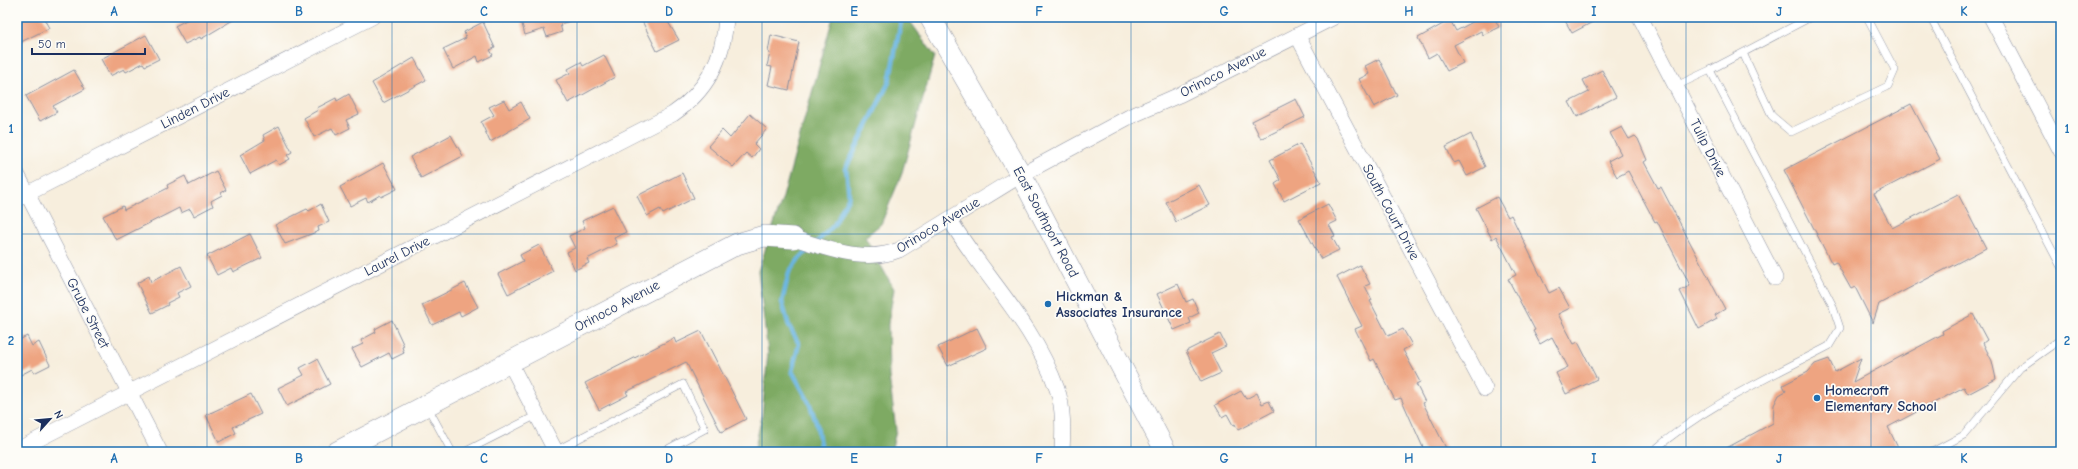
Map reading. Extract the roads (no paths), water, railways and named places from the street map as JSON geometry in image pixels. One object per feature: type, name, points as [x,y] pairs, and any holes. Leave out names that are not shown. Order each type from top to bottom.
[{"type":"street","name":"Linden Drive","points":[[22,197],[372,17]]},
{"type":"street","name":"Laurel Drive","points":[[17,450],[673,114],[695,97],[715,68],[725,35],[726,17]]},
{"type":"street","name":"East Southport Road","points":[[930,17],[1021,175],[1166,452]]},
{"type":"street","name":"Orinoco Avenue","points":[[337,452],[737,244],[764,236],[793,238],[852,255],[876,256],[894,252],[910,245],[1021,175],[1129,117],[1178,95],[1334,17]]},
{"type":"street","name":"Tulip Drive","points":[[1640,17],[1775,278]]},
{"type":"street","points":[[1991,17],[2061,152]]},
{"type":"street","name":"South Court Drive","points":[[1297,35],[1484,389]]},
{"type":"street","name":"Grube Street","points":[[17,174],[22,197],[160,452]]},
{"type":"street","points":[[950,220],[960,237],[1023,321],[1045,361],[1057,390],[1061,412],[1062,452]]},
{"type":"street","points":[[510,362],[555,451]]},
{"type":"lane","points":[[1676,86],[1710,70],[1811,17]]},
{"type":"lane","points":[[1743,52],[1772,116],[1791,132],[1888,86],[1895,70],[1868,17]]},
{"type":"lane","points":[[1930,17],[2061,267]]},
{"type":"lane","points":[[1652,452],[1695,418],[1829,346],[1840,328],[1832,304],[1710,70]]},
{"type":"lane","points":[[1932,452],[1964,435],[2020,368],[2061,339]]},
{"type":"lane","points":[[555,451],[683,384],[705,429],[662,452]]},
{"type":"lane","points":[[427,406],[452,452]]},
{"type":"lane","points":[[464,452],[537,415]]},
{"type":"waterway","points":[[817,242],[834,225],[849,196],[846,168],[889,82],[902,17]]},
{"type":"waterway","points":[[811,247],[789,272],[782,302],[789,326],[799,344],[792,371],[809,402],[817,425],[821,452]]},
{"type":"place","name":"Hickman & Associates Insurance","points":[[1048,304]]},
{"type":"place","name":"Homecroft Elementary School","points":[[1817,398]]}]
